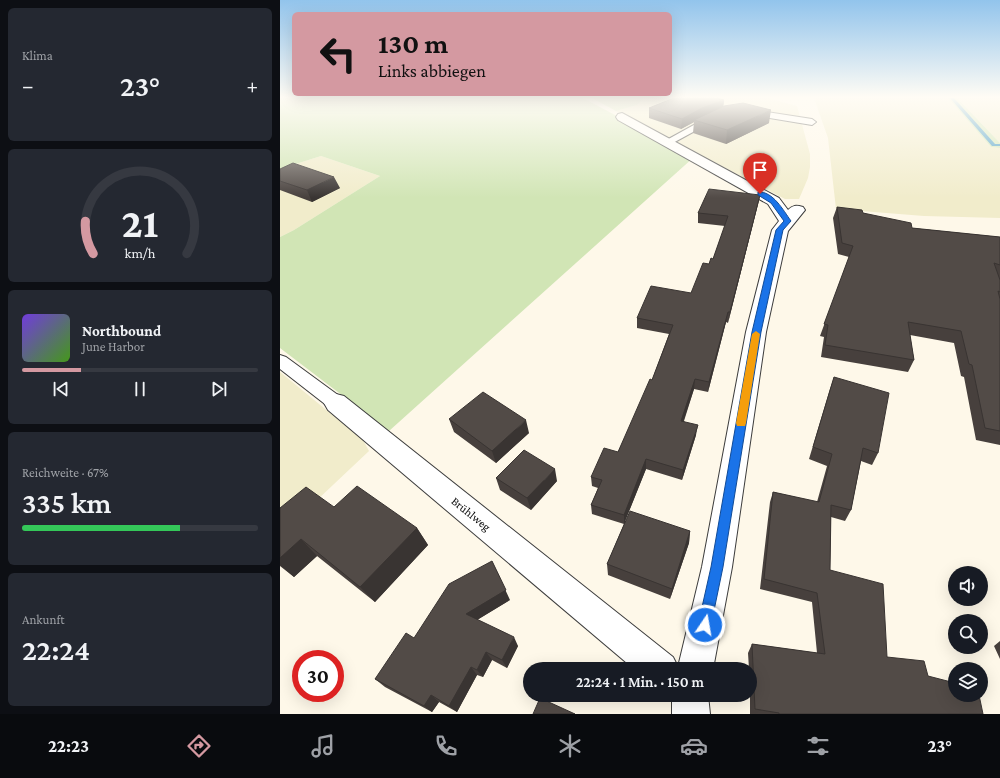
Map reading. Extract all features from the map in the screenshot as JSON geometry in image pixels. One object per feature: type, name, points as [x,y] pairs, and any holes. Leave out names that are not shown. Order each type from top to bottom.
[{"type":"street","points":[[648,131],[774,201],[792,215],[780,230],[756,332],[717,567],[697,662]]},
{"type":"street","name":"Brühlweg","points":[[336,403],[652,662]]},
{"type":"street","points":[[690,702],[691,714]]},
{"type":"lane","points":[[668,142],[687,131]]},
{"type":"lane","name":"Brühlweg","points":[[280,361],[336,403]]},
{"type":"shaded area","points":[[655,131],[804,131],[810,154],[808,178],[799,199],[785,199]]},
{"type":"shaded area","points":[[826,131],[977,131],[991,147],[1000,148],[1000,218],[924,216],[836,209],[828,138]]},
{"type":"shaded area","points":[[989,131],[1000,131],[1000,143]]},
{"type":"shaded area","points":[[321,156],[380,176],[294,230],[280,237],[280,169]]},
{"type":"shaded area","points":[[280,372],[363,440],[369,451],[280,535]]},
{"type":"green space","points":[[280,131],[646,131],[694,157],[389,431],[280,348],[280,237],[294,230],[380,176],[321,156],[280,169]]},
{"type":"green space","points":[[977,131],[989,131],[1000,143],[1000,148],[991,147]]},
{"type":"building","points":[[293,163],[334,177],[307,190],[280,181],[280,169]]},
{"type":"building","points":[[709,189],[760,195],[730,312],[728,312],[709,382],[695,379],[681,421],[698,425],[683,470],[646,459],[624,515],[591,505],[602,480],[591,477],[604,448],[618,452],[650,379],[652,380],[673,325],[637,318],[651,286],[691,293],[703,263],[709,264],[711,258],[713,259],[728,216],[698,213]]},
{"type":"building","points":[[837,207],[862,210],[863,213],[911,223],[912,228],[1000,237],[1000,265],[994,263],[1000,280],[1000,292],[998,291],[1000,299],[1000,431],[985,428],[972,365],[969,364],[961,331],[908,322],[914,360],[825,345],[828,325],[824,324],[853,246],[842,243]]},
{"type":"building","points":[[834,377],[889,393],[878,453],[863,448],[851,510],[831,505],[830,570],[883,584],[887,657],[924,661],[928,676],[948,681],[948,702],[980,702],[983,714],[779,714],[755,709],[755,702],[757,702],[757,662],[753,662],[752,644],[825,654],[817,593],[764,579],[773,492],[819,502],[832,454],[813,447]]},
{"type":"building","points":[[483,392],[526,420],[492,451],[449,419]]},
{"type":"building","points":[[524,450],[555,469],[527,498],[496,478]]},
{"type":"building","points":[[357,486],[417,528],[360,587],[301,539],[280,558],[280,508],[306,487],[334,507]]},
{"type":"building","points":[[630,511],[690,531],[672,589],[607,564]]},
{"type":"building","points":[[492,561],[506,590],[466,614],[514,637],[502,660],[486,652],[477,670],[471,667],[449,706],[431,695],[424,706],[375,679],[406,633],[414,638],[449,584]]},
{"type":"building","points":[[538,702],[549,702],[575,714],[533,714]]},
{"type":"waterway","points":[[982,131],[994,145],[1000,145]]},
{"type":"slow traffic","points":[[741,423],[756,334]]},
{"type":"route","points":[[705,625],[717,567],[756,332],[780,230],[787,221],[774,201],[760,194]]}]
